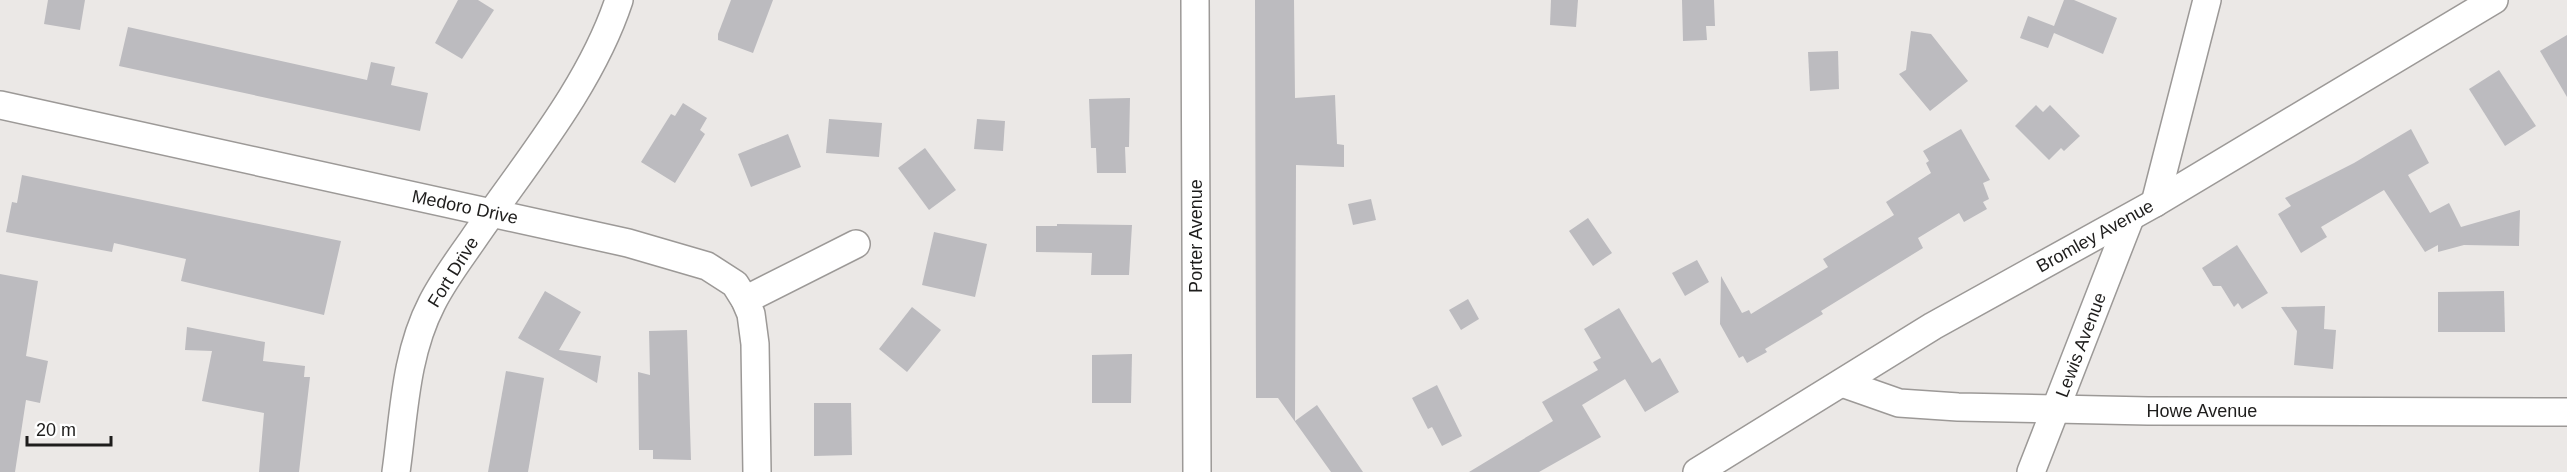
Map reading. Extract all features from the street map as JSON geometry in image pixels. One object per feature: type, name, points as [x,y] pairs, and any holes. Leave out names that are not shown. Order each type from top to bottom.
[{"type":"street","name":"Fort Drive","points":[[396,472],[411,359],[422,326],[442,285],[558,118],[602,42],[619,0]]},
{"type":"street","name":"Porter Avenue","points":[[1195,0],[1197,472]]},
{"type":"street","points":[[2155,203],[2207,0]]},
{"type":"street","name":"Bromley Avenue","points":[[1697,472],[1933,326],[2130,218],[2494,0]]},
{"type":"street","name":"Medoro Drive","points":[[0,105],[628,243],[707,266],[735,284],[751,314],[755,344],[757,472]]},
{"type":"street","name":"Lewis Avenue","points":[[2031,472],[2130,218]]},
{"type":"street","points":[[745,300],[856,244]]},
{"type":"street","name":"Howe Avenue","points":[[1842,383],[1899,403],[2056,409],[2567,412]]},
{"type":"building","points":[[48,0],[85,0],[80,30],[44,24]]},
{"type":"building","points":[[458,0],[478,0],[494,10],[462,59],[435,43]]},
{"type":"building","points":[[731,0],[773,0],[753,53],[718,40],[718,34]]},
{"type":"building","points":[[1255,0],[1294,0],[1295,98],[1335,95],[1337,144],[1344,145],[1344,167],[1296,165],[1295,421],[1317,405],[1363,472],[1331,472],[1278,398],[1256,398]]},
{"type":"building","points":[[1551,0],[1578,0],[1576,27],[1550,25]]},
{"type":"building","points":[[1682,0],[1714,0],[1715,26],[1706,26],[1707,40],[1683,41]]},
{"type":"building","points":[[2064,0],[2074,0],[2117,18],[2103,54],[2054,33],[2048,48],[2020,38],[2028,16],[2054,26]]},
{"type":"building","points":[[128,27],[367,80],[371,62],[395,67],[391,85],[428,93],[420,131],[119,66]]},
{"type":"building","points":[[1911,31],[1931,34],[1968,81],[1930,111],[1899,74],[1906,70]]},
{"type":"building","points":[[2567,35],[2567,97],[2540,51]]},
{"type":"building","points":[[1838,51],[1839,89],[1810,91],[1808,52]]},
{"type":"building","points":[[2499,70],[2536,126],[2505,146],[2469,89]]},
{"type":"building","points":[[1130,98],[1129,147],[1125,147],[1126,173],[1097,173],[1096,148],[1091,148],[1089,99]]},
{"type":"building","points":[[683,103],[707,118],[700,130],[705,134],[675,183],[641,162],[671,114],[675,116]]},
{"type":"building","points":[[2036,105],[2043,112],[2050,105],[2080,136],[2064,151],[2061,148],[2049,160],[2015,126]]},
{"type":"building","points":[[829,119],[882,123],[879,157],[826,153]]},
{"type":"building","points":[[977,119],[1005,121],[1003,151],[974,149]]},
{"type":"building","points":[[1961,129],[1990,180],[1983,183],[1989,199],[1983,202],[1987,209],[1964,222],[1959,213],[1918,238],[1923,248],[1821,311],[1823,314],[1765,349],[1767,352],[1747,363],[1743,356],[1739,358],[1720,324],[1721,276],[1742,313],[1749,310],[1751,314],[1828,267],[1823,259],[1894,215],[1886,202],[1931,173],[1926,163],[1929,161],[1923,151]]},
{"type":"building","points":[[2411,129],[2429,163],[2408,175],[2430,213],[2449,203],[2461,227],[2520,210],[2519,246],[2464,245],[2438,252],[2438,245],[2425,252],[2384,190],[2321,227],[2327,237],[2301,253],[2278,214],[2291,206],[2285,198],[2354,163]]},
{"type":"building","points":[[788,134],[801,167],[751,187],[738,154]]},
{"type":"building","points":[[925,148],[956,190],[929,210],[898,168]]},
{"type":"building","points":[[22,175],[341,241],[324,315],[181,281],[186,259],[114,243],[112,252],[6,232],[12,202],[17,203]]},
{"type":"building","points":[[1371,199],[1376,220],[1353,225],[1348,204]]},
{"type":"building","points":[[1588,218],[1612,253],[1593,266],[1569,231]]},
{"type":"building","points":[[1057,224],[1132,225],[1129,275],[1091,275],[1092,253],[1036,252],[1036,226],[1057,226]]},
{"type":"building","points":[[934,232],[987,244],[975,297],[922,285]]},
{"type":"building","points":[[2237,245],[2268,293],[2242,309],[2238,303],[2234,307],[2221,286],[2213,286],[2202,268]]},
{"type":"building","points":[[1697,260],[1709,282],[1685,296],[1672,273]]},
{"type":"building","points":[[0,274],[38,281],[26,356],[48,361],[40,403],[26,400],[15,472],[0,472]]},
{"type":"building","points":[[545,291],[581,312],[559,350],[601,356],[597,383],[518,338]]},
{"type":"building","points":[[2504,291],[2505,332],[2438,332],[2438,292]]},
{"type":"building","points":[[1468,299],[1479,319],[1461,330],[1449,310]]},
{"type":"building","points":[[2325,306],[2324,329],[2336,330],[2333,369],[2294,365],[2297,331],[2281,307]]},
{"type":"building","points":[[912,307],[941,330],[907,372],[879,349]]},
{"type":"building","points":[[1619,308],[1652,363],[1660,358],[1679,392],[1645,412],[1625,379],[1582,405],[1601,437],[1539,472],[1469,472],[1553,421],[1542,402],[1598,370],[1593,362],[1601,358],[1584,329]]},
{"type":"building","points":[[187,327],[265,342],[263,361],[305,366],[304,377],[310,377],[299,472],[259,472],[264,413],[202,401],[212,351],[185,350]]},
{"type":"building","points":[[687,330],[691,460],[653,459],[653,450],[639,450],[638,372],[650,375],[649,331]]},
{"type":"building","points":[[1132,354],[1131,403],[1092,403],[1092,355]]},
{"type":"building","points":[[506,371],[544,378],[528,472],[488,472]]},
{"type":"building","points":[[1437,385],[1462,436],[1442,446],[1432,427],[1428,429],[1412,398]]},
{"type":"building","points":[[814,403],[851,403],[852,455],[814,456]]}]
